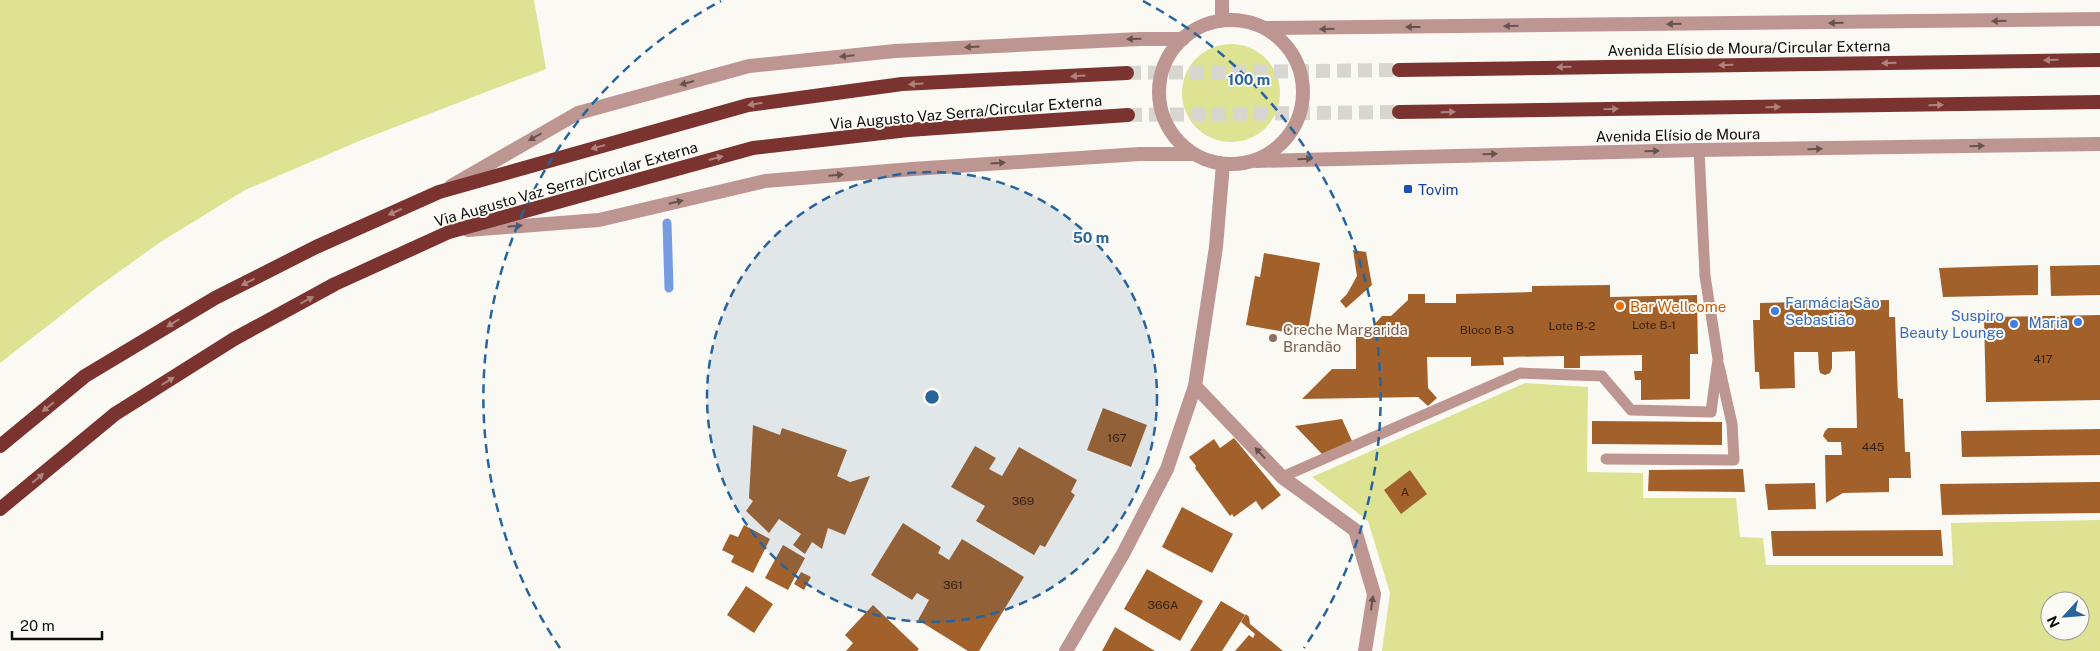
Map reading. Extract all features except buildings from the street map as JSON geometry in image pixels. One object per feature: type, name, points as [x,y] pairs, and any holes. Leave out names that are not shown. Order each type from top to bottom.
[{"type":"highway","name":"Avenida Elísio de Moura/Circular Externa","points":[[1399,70],[2100,60]]},
{"type":"highway","name":"Via Augusto Vaz Serra/Circular Externa","points":[[0,446],[85,376],[215,298],[316,247],[439,192],[748,105],[902,84],[1127,73]]},
{"type":"highway","points":[[1399,112],[2100,102]]},
{"type":"highway","name":"Via Augusto Vaz Serra/Circular Externa","points":[[0,509],[115,414],[234,339],[335,284],[449,232],[753,148],[908,130],[1128,115]]},
{"type":"street","points":[[1222,0],[1222,20]]},
{"type":"street","points":[[1193,154],[1177,139],[1165,121],[1160,99],[1161,77],[1169,56],[1183,39],[1201,26],[1222,20],[1244,21],[1266,28],[2100,19]]},
{"type":"street","points":[[449,232],[598,220],[765,181],[1121,155],[1193,154],[1223,164],[1256,161],[1277,149],[1293,132],[1302,110],[1304,86],[1298,63],[1285,43],[1266,28]]},
{"type":"street","points":[[439,192],[578,113],[749,66],[896,51],[1140,39],[1183,39]]},
{"type":"street","name":"Avenida Elísio de Moura","points":[[1256,161],[1383,156],[2100,144]]},
{"type":"street","points":[[1066,651],[1123,554],[1167,469],[1195,386],[1216,247],[1223,164]]},
{"type":"street","points":[[1195,386],[1282,477],[1355,530],[1374,594],[1365,651]]},
{"type":"lane","points":[[1606,459],[1734,460],[1732,424],[1718,359],[1705,276],[1699,150]]},
{"type":"lane","points":[[1282,477],[1520,373],[1602,376],[1631,410],[1710,412],[1718,359]]},
{"type":"green space","points":[[0,0],[534,0],[546,69],[364,139],[245,190],[159,243],[95,289],[0,363]]},
{"type":"green space","points":[[1231,44],[1250,48],[1266,58],[1276,74],[1280,93],[1276,112],[1266,128],[1250,138],[1231,142],[1212,138],[1196,128],[1186,112],[1182,93],[1186,74],[1196,58],[1212,48]]},
{"type":"green space","points":[[1525,383],[1588,387],[1587,472],[1643,473],[1643,498],[1736,498],[1740,537],[1763,538],[1766,565],[1953,565],[1951,523],[2100,520],[2100,651],[1382,651],[1390,593],[1368,521],[1312,477]]},
{"type":"waterway","points":[[667,223],[669,288]]},
{"type":"tunnel","points":[[1127,73],[1399,70]]},
{"type":"tunnel","points":[[1128,115],[1399,112]]},
{"type":"place","name":"Tovim","points":[[1408,189]]},
{"type":"place","name":"Bar Wellcome","points":[[1620,306]]},
{"type":"place","name":"Farmácia São Sebastião","points":[[1775,311]]},
{"type":"place","name":"Maria","points":[[2078,322]]},
{"type":"place","name":"Suspiro Beauty Lounge","points":[[2014,324]]},
{"type":"place","name":"Creche Margarida Brandão","points":[[1273,338]]}]
